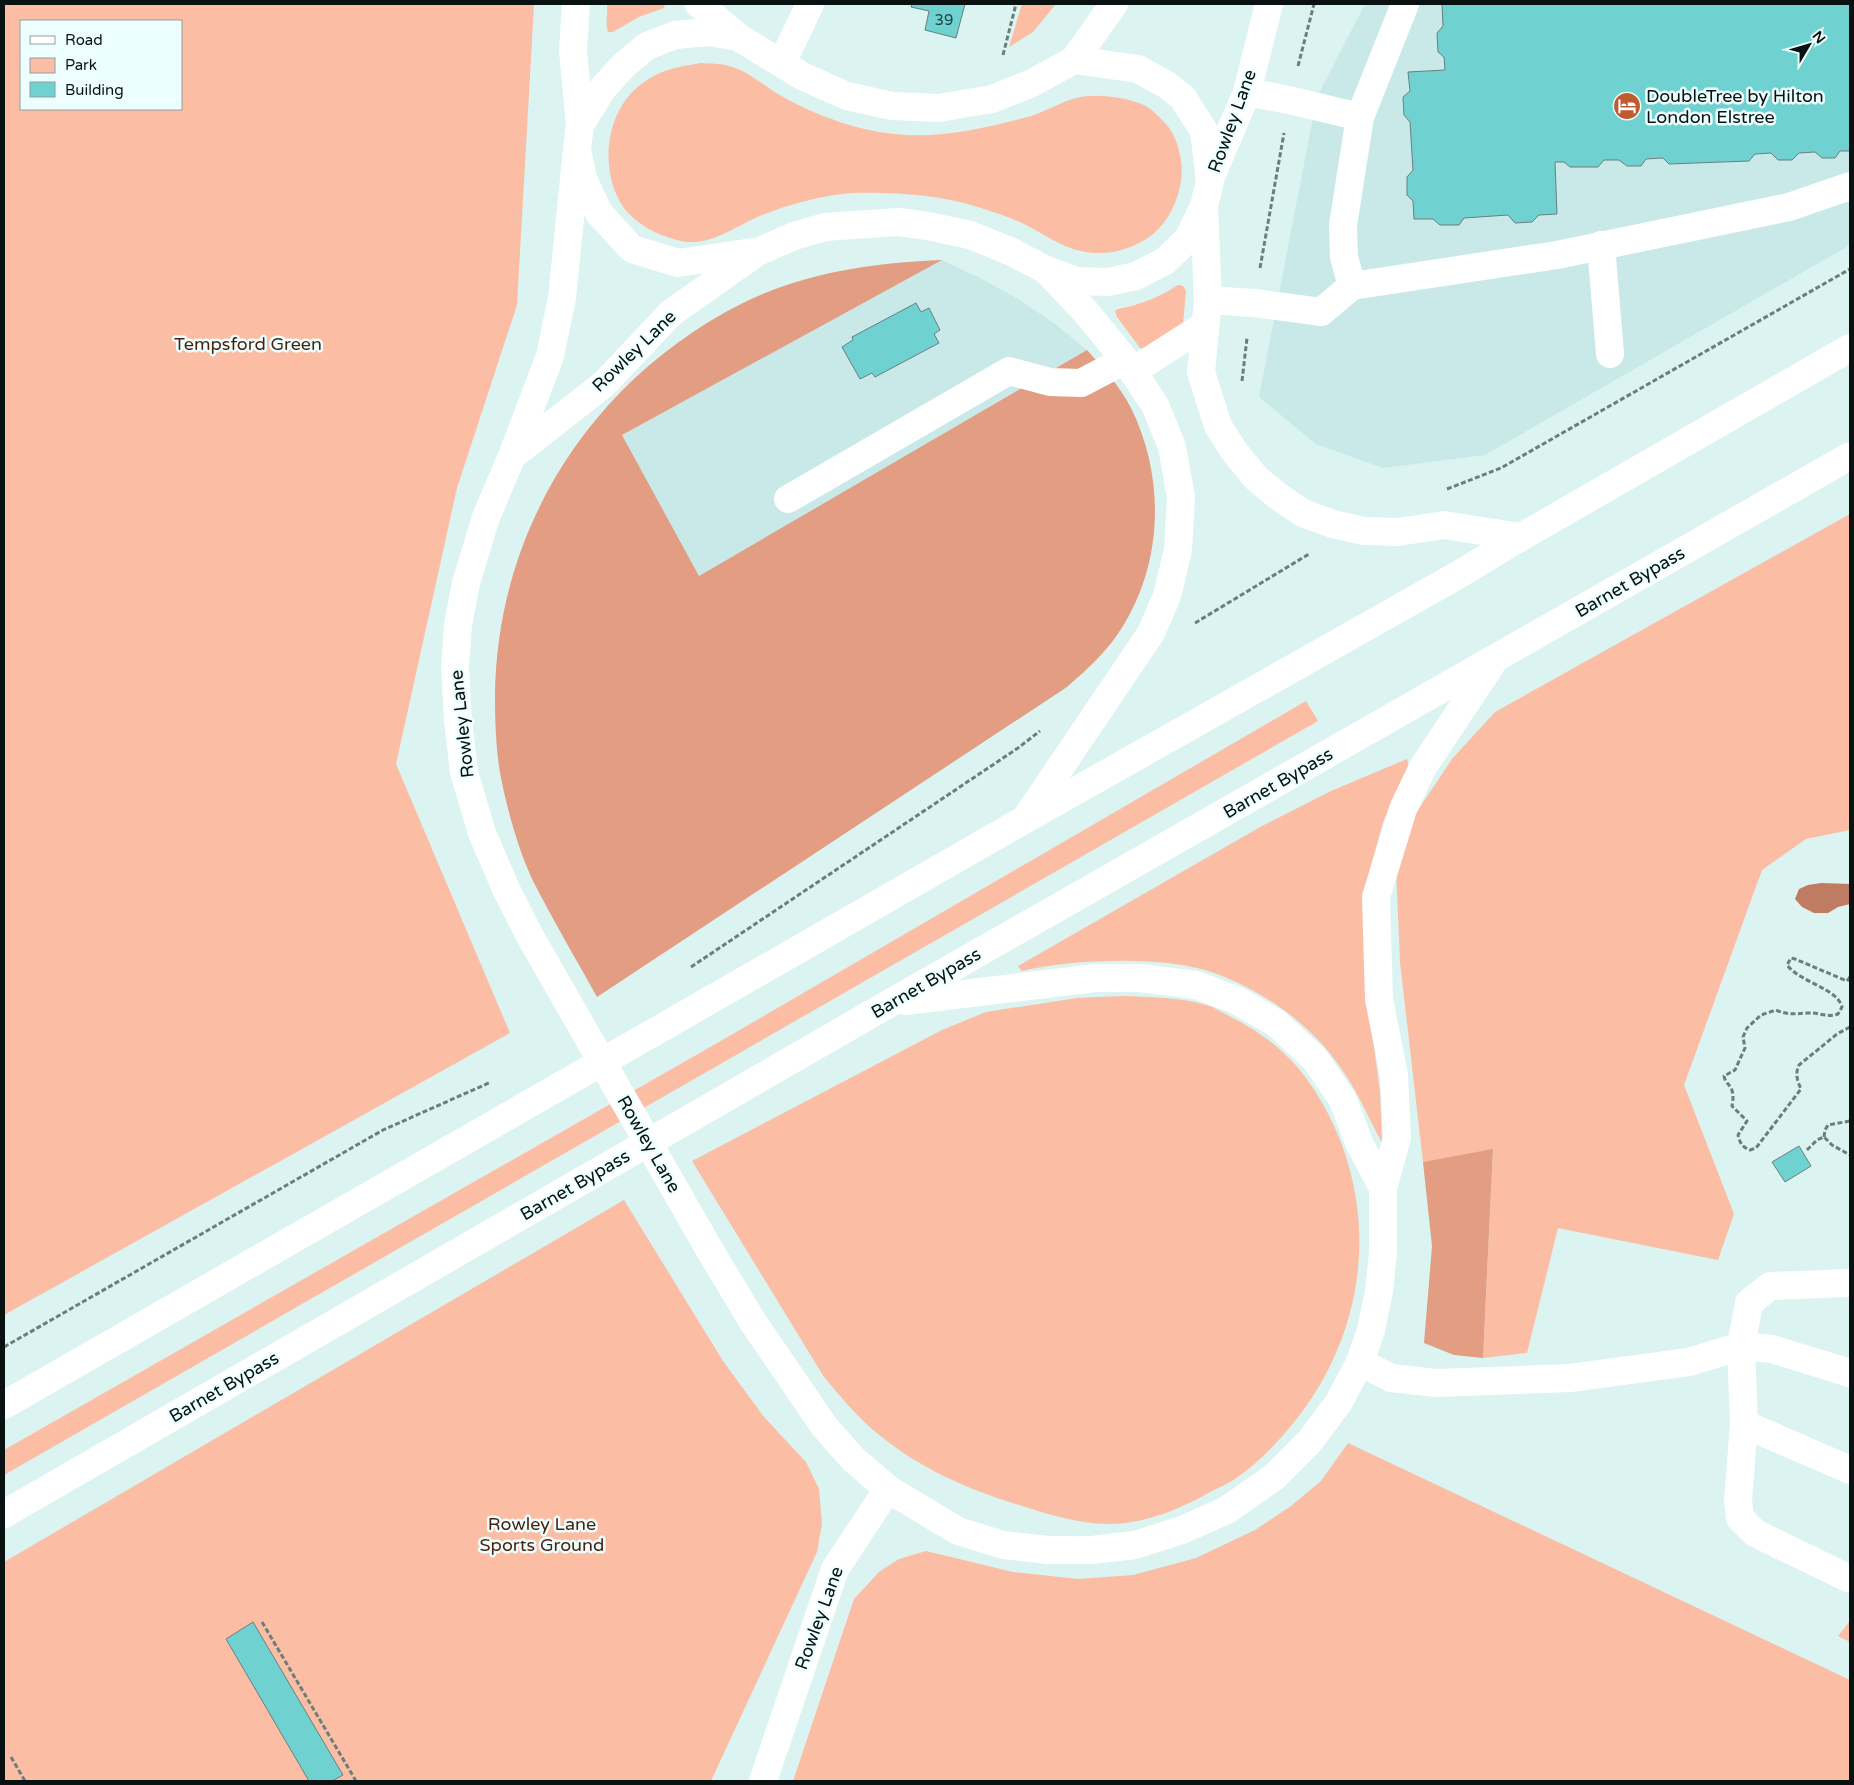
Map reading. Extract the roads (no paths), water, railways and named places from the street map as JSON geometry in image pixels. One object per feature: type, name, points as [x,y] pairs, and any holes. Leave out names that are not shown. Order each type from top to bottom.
[{"type":"main road","points":[[576,4],[574,51],[578,137],[583,178],[599,214],[632,250],[678,263],[760,251],[794,236],[825,227],[898,222],[970,235],[1012,252],[1046,270],[1086,312],[1129,366],[1155,405],[1172,447],[1182,497],[1178,550],[1167,596],[1151,633],[1024,820]]},
{"type":"main road","points":[[699,4],[738,37],[804,77],[847,96],[892,106],[939,108],[992,99],[1032,83],[1074,60],[1114,4]]},
{"type":"main road","points":[[782,63],[810,4]]},
{"type":"main road","name":"Rowley Lane","points":[[1046,270],[1077,281],[1108,282],[1136,276],[1165,261],[1188,239],[1247,92],[1269,4]]},
{"type":"main road","points":[[1352,286],[1344,257],[1343,225],[1360,117],[1405,4]]},
{"type":"main road","points":[[578,137],[603,88],[624,65],[647,46],[675,35],[709,32],[738,37]]},
{"type":"main road","points":[[1074,60],[1138,69],[1166,85],[1183,98],[1204,131],[1207,194],[1206,312],[1201,372],[1218,426],[1234,451],[1256,478],[1302,513],[1333,524],[1364,531],[1398,532],[1444,525],[1521,537]]},
{"type":"main road","points":[[1247,92],[1360,117]]},
{"type":"main road","name":"Rowley Lane","points":[[578,137],[562,298],[552,347],[512,456],[486,517],[466,582],[458,626],[455,667],[458,720],[464,772],[482,833],[506,889],[531,938],[753,1322],[824,1426],[854,1459],[888,1489],[835,1569],[763,1781]]},
{"type":"main road","points":[[788,499],[1010,371],[1050,382],[1081,383],[1129,366],[1206,312],[1254,303],[1321,312],[1352,286],[1557,256],[1601,245],[1789,207],[1850,186]]},
{"type":"main road","points":[[1601,245],[1610,354]]},
{"type":"main road","name":"Rowley Lane","points":[[512,456],[604,384],[671,313],[760,251]]},
{"type":"main road","points":[[4,1406],[1024,820],[1458,575],[1850,348]]},
{"type":"main road","name":"Barnet Bypass","points":[[4,1514],[892,1002],[1850,456]]},
{"type":"main road","points":[[888,1489],[958,1531],[1003,1545],[1048,1550],[1092,1550],[1134,1545],[1182,1530],[1227,1510],[1274,1477],[1310,1441],[1339,1402],[1360,1362],[1371,1330],[1379,1291],[1383,1253],[1383,1188],[1397,1138],[1394,1075],[1380,999],[1376,897],[1403,809],[1423,767],[1495,660]]},
{"type":"main road","points":[[892,1002],[1096,978],[1140,978],[1196,985],[1236,1000],[1276,1023],[1315,1059],[1343,1100],[1359,1143],[1383,1188]]},
{"type":"main road","points":[[1850,1283],[1770,1286],[1749,1303],[1740,1346],[1744,1424],[1738,1500],[1740,1518],[1755,1533],[1850,1579]]},
{"type":"main road","points":[[1360,1362],[1391,1378],[1436,1383],[1570,1378],[1689,1362],[1740,1346],[1772,1350],[1850,1373]]},
{"type":"main road","points":[[1744,1424],[1850,1470]]},
{"type":"place","name":"DoubleTree by Hilton London Elstree","points":[[1627,106]]},
{"type":"park label","name":"Tempsford Green","points":[[248,344]]},
{"type":"park label","name":"Rowley Lane Sports Ground","points":[[542,1534]]}]
